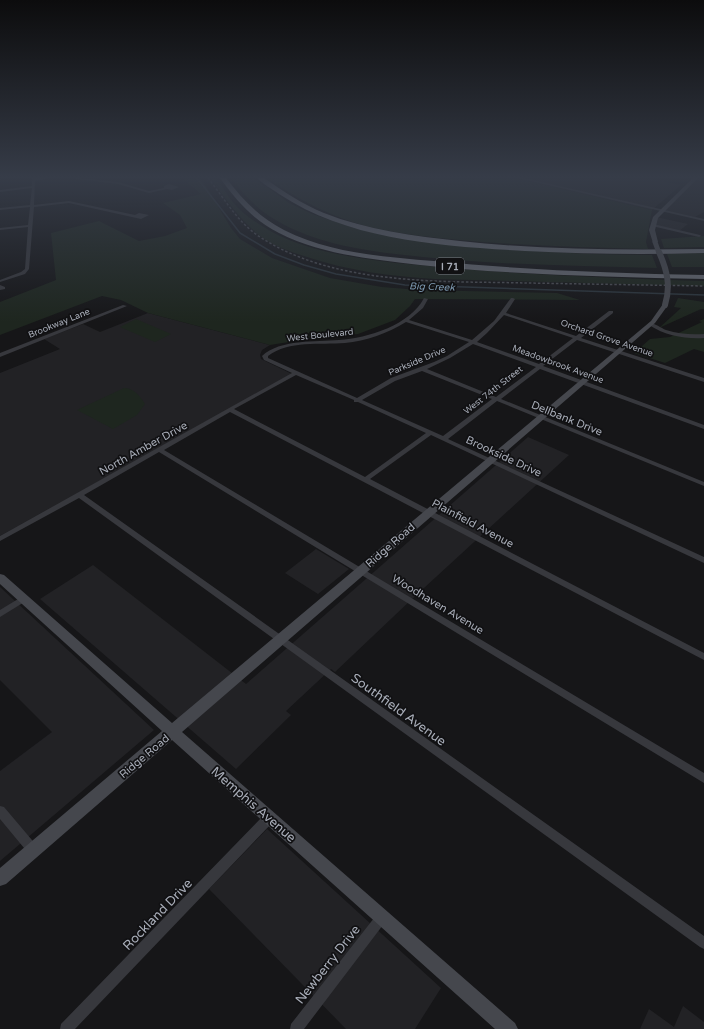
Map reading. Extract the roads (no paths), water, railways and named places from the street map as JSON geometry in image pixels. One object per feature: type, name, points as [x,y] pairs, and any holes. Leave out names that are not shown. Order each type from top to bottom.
[{"type":"highway","name":"I 71","points":[[273,226],[300,239],[346,252],[412,262],[492,269],[583,274],[704,277]]},
{"type":"highway","points":[[283,226],[312,238],[362,250],[432,259],[519,266],[609,270],[704,270]]},
{"type":"highway","name":"I 71","points":[[357,226],[402,236],[534,249],[674,252],[704,250]]},
{"type":"main road","name":"Ridge Road","points":[[0,878],[428,512],[651,324],[657,318],[665,305],[670,288],[669,279],[656,242],[653,226]]},
{"type":"main road","name":"Memphis Avenue","points":[[0,578],[269,818],[509,1029]]},
{"type":"street","points":[[0,229],[30,226]]},
{"type":"street","points":[[0,281],[23,273],[27,269],[30,226]]},
{"type":"street","points":[[657,226],[699,236]]},
{"type":"street","points":[[0,286],[3,288],[0,289]]},
{"type":"street","name":"West Boulevard","points":[[295,373],[266,359],[265,356],[277,349],[291,345],[346,341],[368,337],[391,329],[405,320],[424,304],[426,299]]},
{"type":"street","name":"Parkside Drive","points":[[356,401],[400,376],[423,369],[459,352],[473,342],[504,314],[513,299]]},
{"type":"street","name":"Brookway Lane","points":[[0,355],[125,306]]},
{"type":"street","name":"West 74th Street","points":[[444,439],[611,312]]},
{"type":"street","name":"Orchard Grove Avenue","points":[[504,314],[704,380]]},
{"type":"street","name":"Meadowbrook Avenue","points":[[405,320],[473,342],[704,427]]},
{"type":"street","points":[[651,324],[658,328],[677,334],[694,337],[704,336]]},
{"type":"street","name":"Dellbank Drive","points":[[423,369],[704,484]]},
{"type":"street","name":"Brookside Drive","points":[[295,373],[356,401],[430,432],[704,560]]},
{"type":"street","name":"North Amber Drive","points":[[0,539],[295,373]]},
{"type":"street","name":"Plainfield Avenue","points":[[231,410],[366,479],[704,657]]},
{"type":"street","points":[[366,479],[430,432]]},
{"type":"street","name":"Woodhaven Avenue","points":[[160,450],[704,778]]},
{"type":"street","name":"Southfield Avenue","points":[[80,495],[704,943]]},
{"type":"street","points":[[0,614],[23,599]]},
{"type":"street","points":[[0,811],[33,850]]},
{"type":"street","name":"Rockland Drive","points":[[66,1029],[269,818]]},
{"type":"street","name":"Newberry Drive","points":[[296,1029],[382,917]]},
{"type":"waterway","name":"Big Creek","points":[[235,226],[240,233],[275,254],[304,265],[336,274],[405,285],[704,295]]},
{"type":"railway","points":[[246,226],[260,237],[290,253],[321,265],[355,273],[390,278],[460,282],[704,286]]}]
